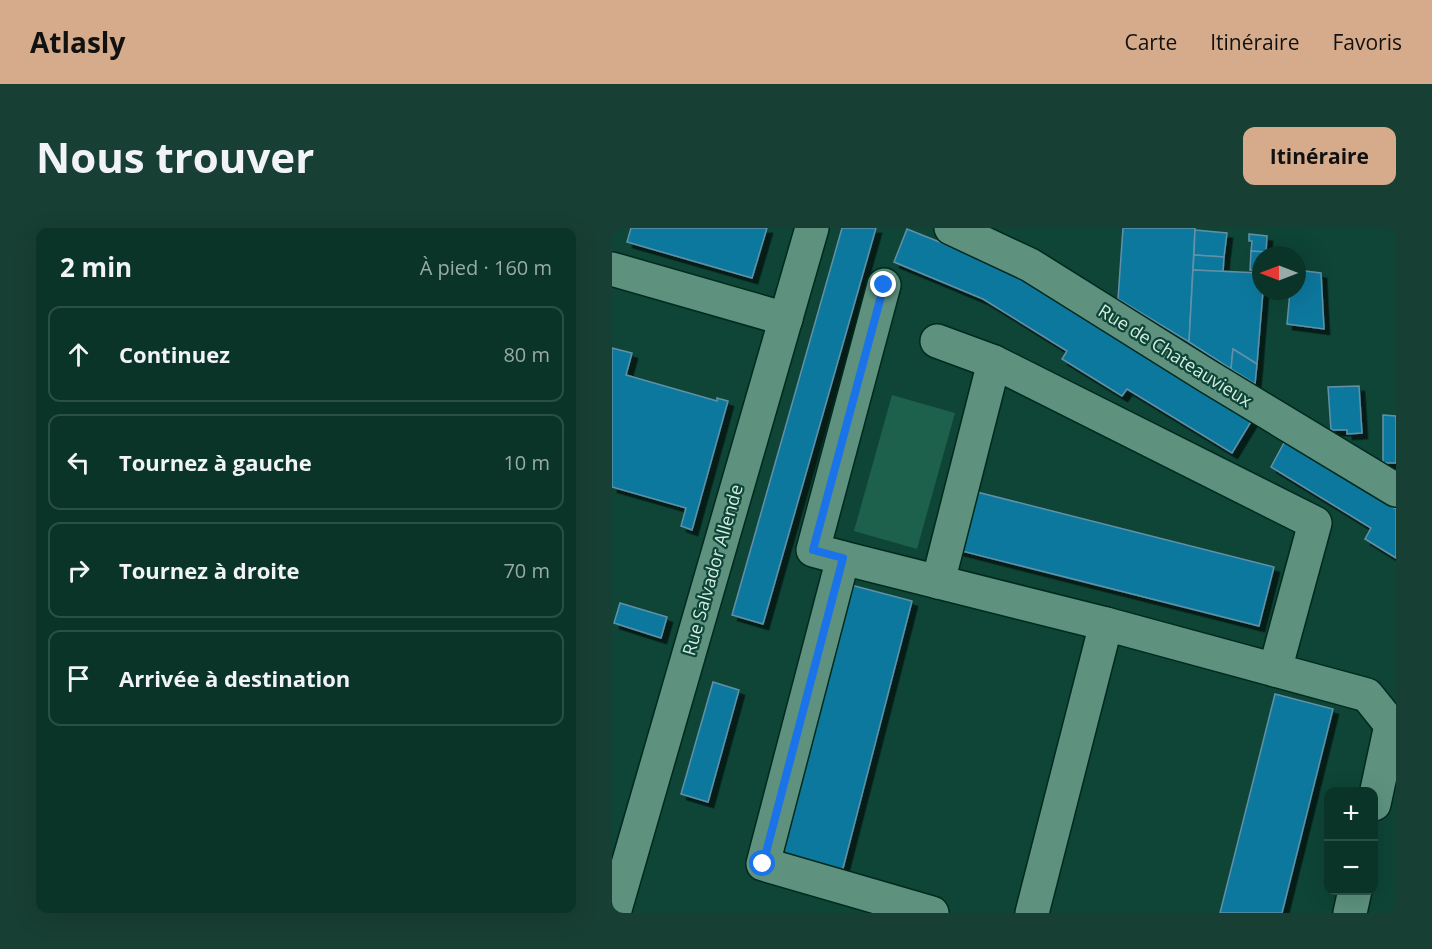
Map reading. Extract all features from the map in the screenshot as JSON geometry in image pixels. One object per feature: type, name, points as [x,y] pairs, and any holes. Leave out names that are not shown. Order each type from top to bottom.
[{"type":"street","name":"Rue Salvador Allende","points":[[614,913],[812,228]]},
{"type":"street","name":"Rue de Chateauvieux","points":[[951,228],[1030,266],[1396,490]]},
{"type":"street","points":[[612,270],[786,319]]},
{"type":"street","points":[[884,285],[813,550],[1106,624],[1367,695],[1391,725],[1378,787]]},
{"type":"street","points":[[938,341],[994,362],[1315,523],[1275,670]]},
{"type":"street","points":[[938,582],[994,362]]},
{"type":"street","points":[[843,558],[763,864],[932,913]]},
{"type":"street","points":[[1032,913],[1106,624]]},
{"type":"street","points":[[1350,913],[1354,895]]},
{"type":"green space","points":[[892,395],[955,413],[917,549],[854,531]]},
{"type":"building","points":[[631,228],[767,228],[752,278],[627,242]]},
{"type":"building","points":[[842,228],[876,228],[763,624],[732,615]]},
{"type":"building","points":[[1123,228],[1195,228],[1189,342],[1118,299]]},
{"type":"building","points":[[907,229],[1005,268],[1252,420],[1232,453],[1127,389],[1122,396],[1062,359],[1067,351],[983,299],[894,262]]},
{"type":"building","points":[[1195,230],[1227,233],[1224,257],[1194,255]]},
{"type":"building","points":[[1249,234],[1267,236],[1266,246],[1252,246],[1252,251],[1251,251],[1252,241],[1249,241]]},
{"type":"building","points":[[1251,251],[1252,251],[1252,270],[1250,270]]},
{"type":"building","points":[[1194,255],[1224,257],[1223,272],[1193,270]]},
{"type":"building","points":[[1193,270],[1252,273],[1252,300],[1262,300],[1257,364],[1233,349],[1231,369],[1189,342]]},
{"type":"building","points":[[1306,271],[1321,273],[1324,329],[1287,324],[1289,300],[1306,300]]},
{"type":"building","points":[[612,348],[632,353],[626,375],[717,401],[717,398],[728,401],[692,530],[681,526],[686,508],[612,487]]},
{"type":"building","points":[[1233,349],[1257,364],[1255,384],[1231,369]]},
{"type":"building","points":[[1359,386],[1362,433],[1347,434],[1347,430],[1331,430],[1328,387]]},
{"type":"building","points":[[1383,415],[1396,416],[1396,463],[1383,463]]},
{"type":"building","points":[[1285,441],[1396,509],[1396,558],[1365,539],[1371,528],[1271,467]]},
{"type":"building","points":[[969,490],[1274,567],[1259,626],[954,549]]},
{"type":"building","points":[[851,585],[912,601],[841,876],[780,860]]},
{"type":"building","points":[[620,603],[667,617],[661,638],[614,623]]},
{"type":"building","points":[[713,682],[739,690],[708,802],[681,794]]},
{"type":"building","points":[[1275,694],[1333,709],[1282,913],[1220,913]]},
{"type":"route","points":[[763,864],[843,558],[813,550],[884,285]]}]
